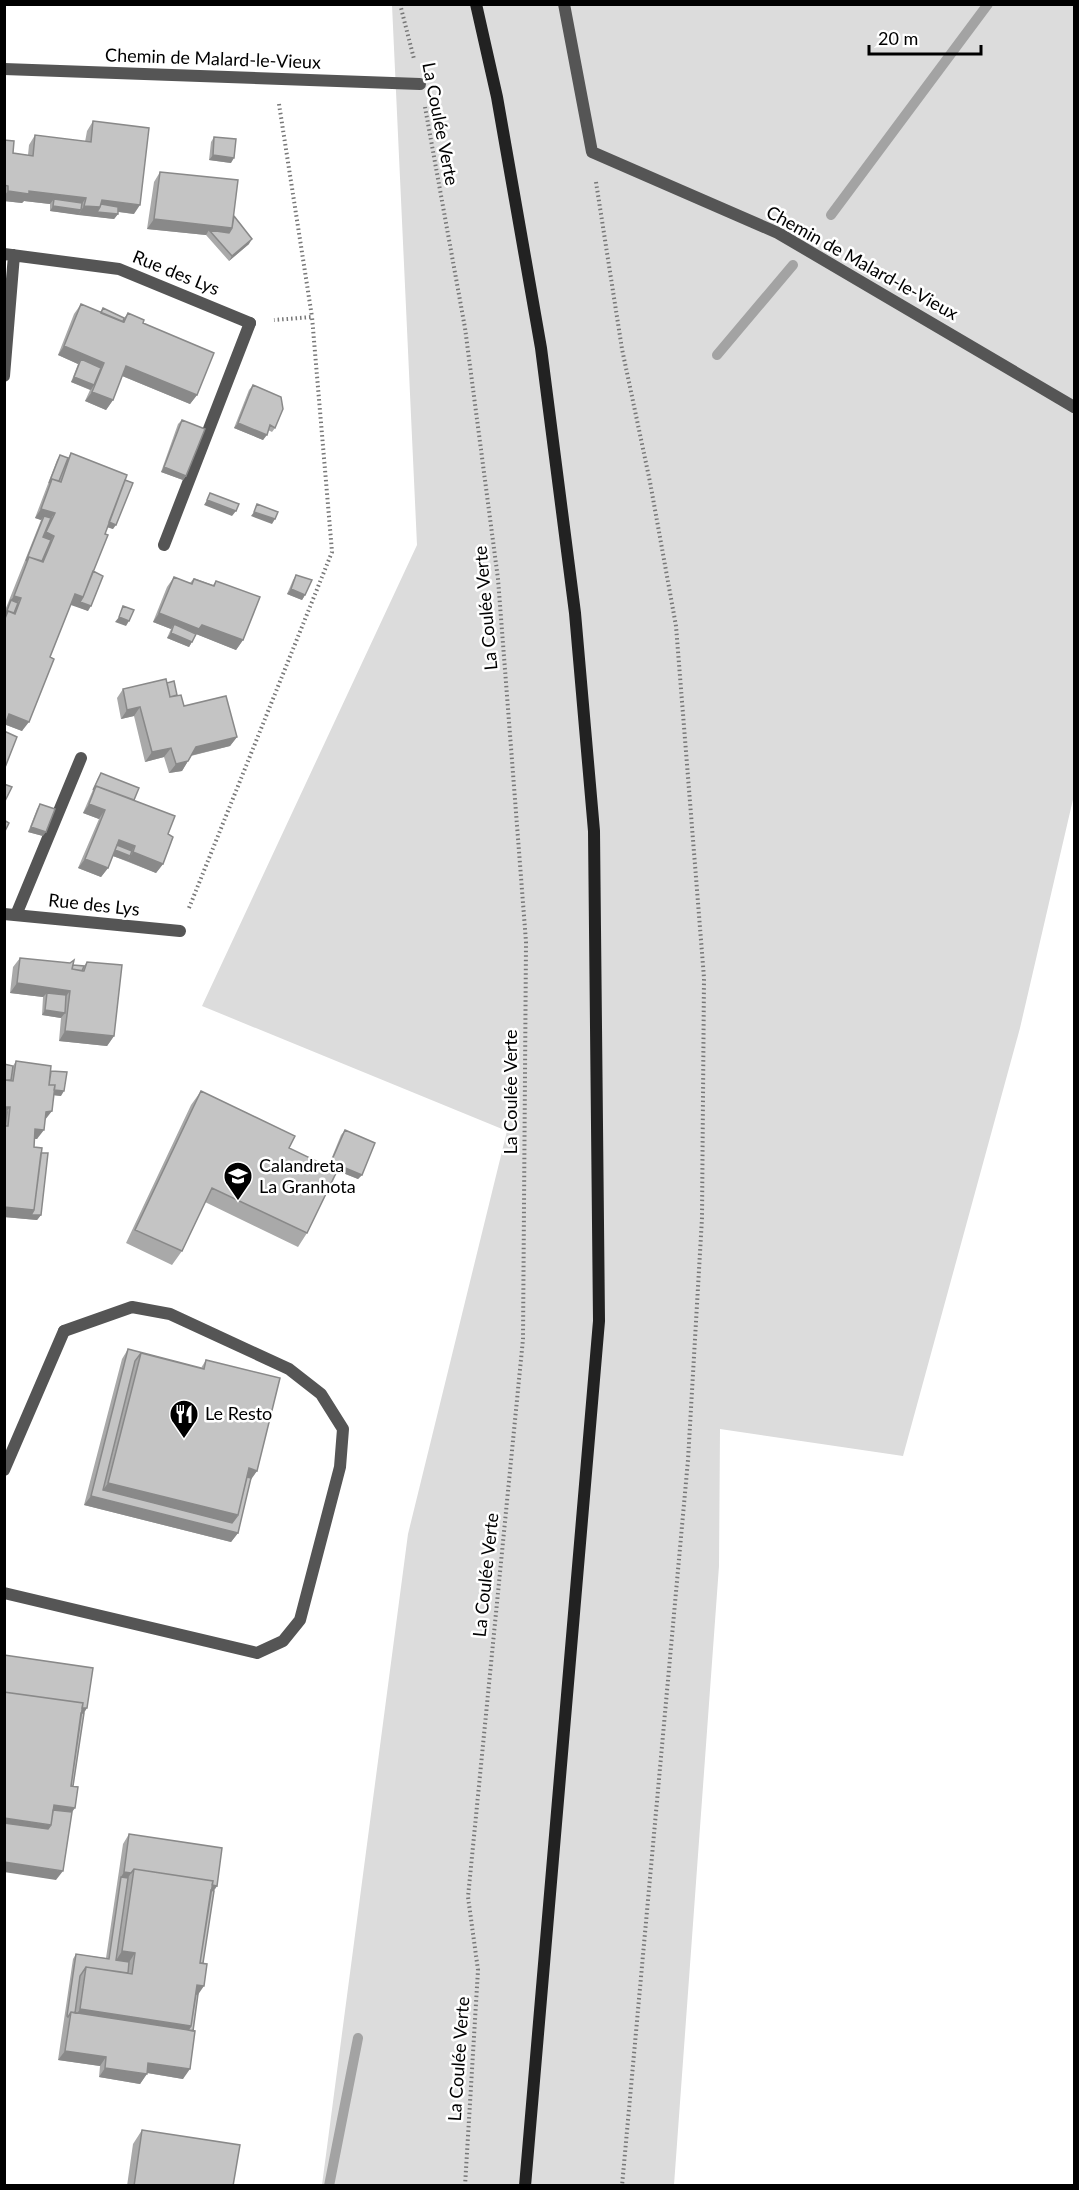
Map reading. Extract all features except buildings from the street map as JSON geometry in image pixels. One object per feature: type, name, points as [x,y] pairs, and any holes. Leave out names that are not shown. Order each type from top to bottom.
[{"type":"main road","points":[[476,4],[497,97],[541,348],[575,613],[594,831],[599,1321],[525,2186]]},
{"type":"street","points":[[566,6],[592,152]]},
{"type":"street","name":"Chemin de Malard-le-Vieux","points":[[4,69],[420,84]]},
{"type":"street","name":"Chemin de Malard-le-Vieux","points":[[592,152],[778,233],[1074,407]]},
{"type":"street","name":"Rue des Lys","points":[[4,376],[9,255],[119,269],[250,323]]},
{"type":"street","points":[[164,545],[250,323]]},
{"type":"street","points":[[10,914],[81,758]]},
{"type":"street","name":"Rue des Lys","points":[[10,914],[180,932]]},
{"type":"street","points":[[4,1470],[64,1331],[132,1307],[170,1314],[289,1369],[321,1394],[343,1429],[340,1467],[300,1620],[283,1641],[257,1653],[4,1593]]},
{"type":"path","name":"La Coulée Verte","points":[[400,4],[420,84],[465,328],[498,579],[526,942],[523,1339],[468,1897],[478,1970],[465,2186]]},
{"type":"path","points":[[180,932],[332,552],[312,317],[275,79]]},
{"type":"path","points":[[592,152],[622,349],[650,482],[676,626],[704,978],[702,1218],[688,1460],[622,2186]]},
{"type":"path","points":[[250,323],[312,317]]},
{"type":"shaded area","points":[[392,5],[1074,5],[1074,795],[1020,1028],[903,1456],[720,1429],[719,1566],[674,2185],[322,2185],[408,1534],[507,1131],[202,1006],[417,545]]},
{"type":"waterway","points":[[831,215],[988,4]]},
{"type":"waterway","points":[[717,355],[793,265]]},
{"type":"waterway","points":[[329,2186],[358,2038]]},
{"type":"place","name":"Calandreta La Granhota","points":[[238,1202]]},
{"type":"place","name":"Le Resto","points":[[184,1440]]}]
